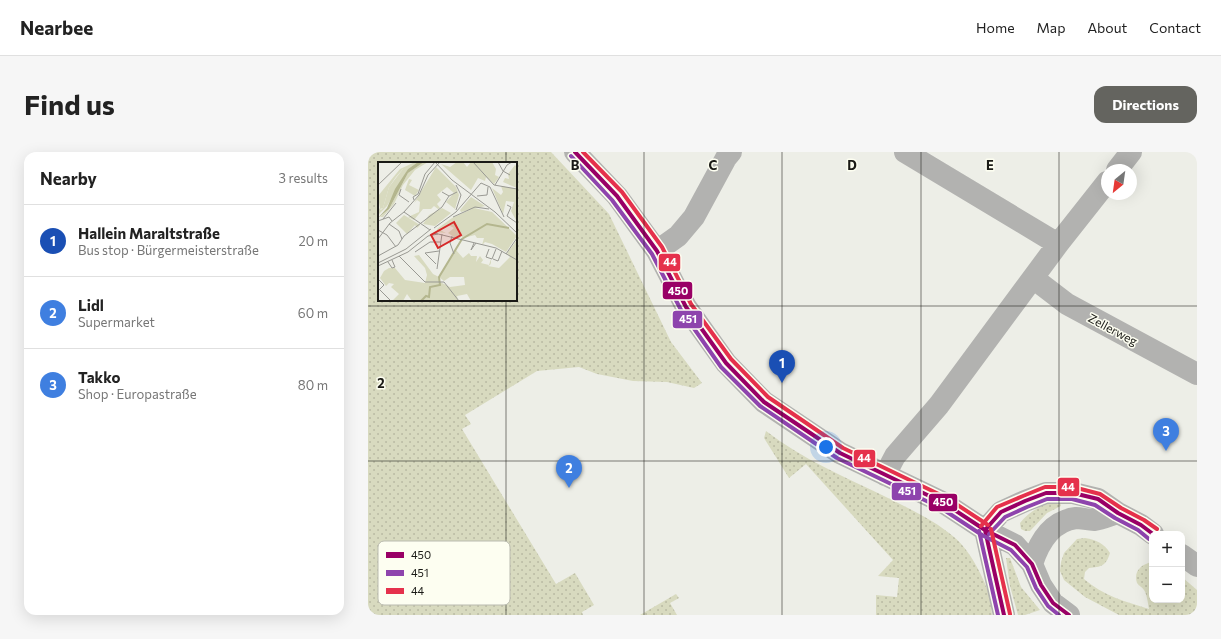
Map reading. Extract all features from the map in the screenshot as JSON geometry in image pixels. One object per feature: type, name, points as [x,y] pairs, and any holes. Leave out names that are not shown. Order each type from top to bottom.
[{"type":"street","points":[[575,152],[617,196],[657,252],[686,307],[726,363],[764,402],[840,453],[944,503],[985,530],[1015,545],[1032,564],[1041,585],[1053,603],[1069,615]]},
{"type":"street","points":[[657,252],[678,236],[694,217],[726,158],[731,152]]},
{"type":"street","points":[[905,152],[1058,244]]},
{"type":"street","points":[[1122,164],[1131,152]]},
{"type":"street","points":[[885,475],[895,456],[939,405],[1058,244],[1101,190]]},
{"type":"street","name":"Zellerweg","points":[[1033,278],[1067,304],[1197,374]]},
{"type":"street","points":[[985,530],[1001,512],[1046,493],[1073,493],[1098,498],[1118,513],[1149,531]]},
{"type":"street","points":[[1032,564],[1037,549],[1047,533],[1059,523],[1076,518],[1095,520],[1118,513]]},
{"type":"street","points":[[985,530],[1004,615]]},
{"type":"street","points":[[1185,557],[1197,566]]},
{"type":"green space","points":[[368,152],[551,152],[609,214],[671,342],[702,383],[694,388],[667,382],[633,381],[597,374],[579,367],[537,371],[465,415],[471,424],[462,429],[556,584],[575,573],[594,605],[582,612],[583,615],[368,615]]},
{"type":"green space","points":[[766,431],[809,459],[922,515],[954,537],[965,548],[983,579],[991,601],[992,615],[876,615],[876,595],[897,597],[899,578],[878,576],[893,560],[806,464],[789,478],[764,438]]},
{"type":"green space","points":[[1060,502],[1061,506],[1047,513],[1030,531],[1021,529],[1020,523],[1028,514],[1048,504]]},
{"type":"green space","points":[[1085,538],[1099,542],[1110,553],[1105,563],[1097,567],[1089,568],[1085,572],[1084,579],[1091,585],[1106,594],[1149,609],[1146,594],[1137,583],[1136,575],[1142,566],[1149,563],[1149,603],[1185,603],[1185,580],[1197,590],[1197,615],[1119,615],[1085,597],[1064,580],[1060,571],[1064,553],[1077,539]]},
{"type":"green space","points":[[1006,558],[1010,558],[1021,587],[1040,610],[1025,615],[1018,615],[1010,586]]},
{"type":"green space","points":[[676,594],[679,598],[670,603],[677,615],[640,615]]},
{"type":"transit line","name":"450","points":[[575,152],[617,196],[657,251],[686,307],[726,363],[764,402],[840,453],[944,503],[985,530],[1015,545],[1032,564],[1041,585],[1053,603],[1069,615]]},
{"type":"transit line","name":"44","points":[[583,152],[622,192],[662,247],[691,304],[731,359],[768,397],[843,448],[947,498],[988,525]]},
{"type":"transit line","name":"451","points":[[571,156],[612,200],[652,254],[681,310],[721,367],[760,406],[837,458],[941,508],[982,535],[1011,550],[1027,567],[1036,588],[1048,606],[1059,615]]},
{"type":"transit line","name":"44","points":[[981,526],[997,507],[1045,487],[1073,487],[1100,494],[1157,529]]},
{"type":"transit line","name":"450","points":[[985,530],[1001,512],[1025,501],[1046,493],[1073,493],[1098,499],[1118,513],[1149,531]]},
{"type":"transit line","name":"451","points":[[989,534],[1005,517],[1027,507],[1047,499],[1072,499],[1095,505],[1138,530],[1149,539]]},
{"type":"transit line","name":"44","points":[[991,529],[1010,614]]},
{"type":"transit line","name":"450","points":[[985,530],[1004,615]]},
{"type":"transit line","name":"451","points":[[979,531],[998,615]]},
{"type":"place","name":"Hallein Maraltstraße","points":[[782,383]]},
{"type":"place","name":"Takko","points":[[1166,451]]},
{"type":"place","name":"Lidl","points":[[569,488]]}]
